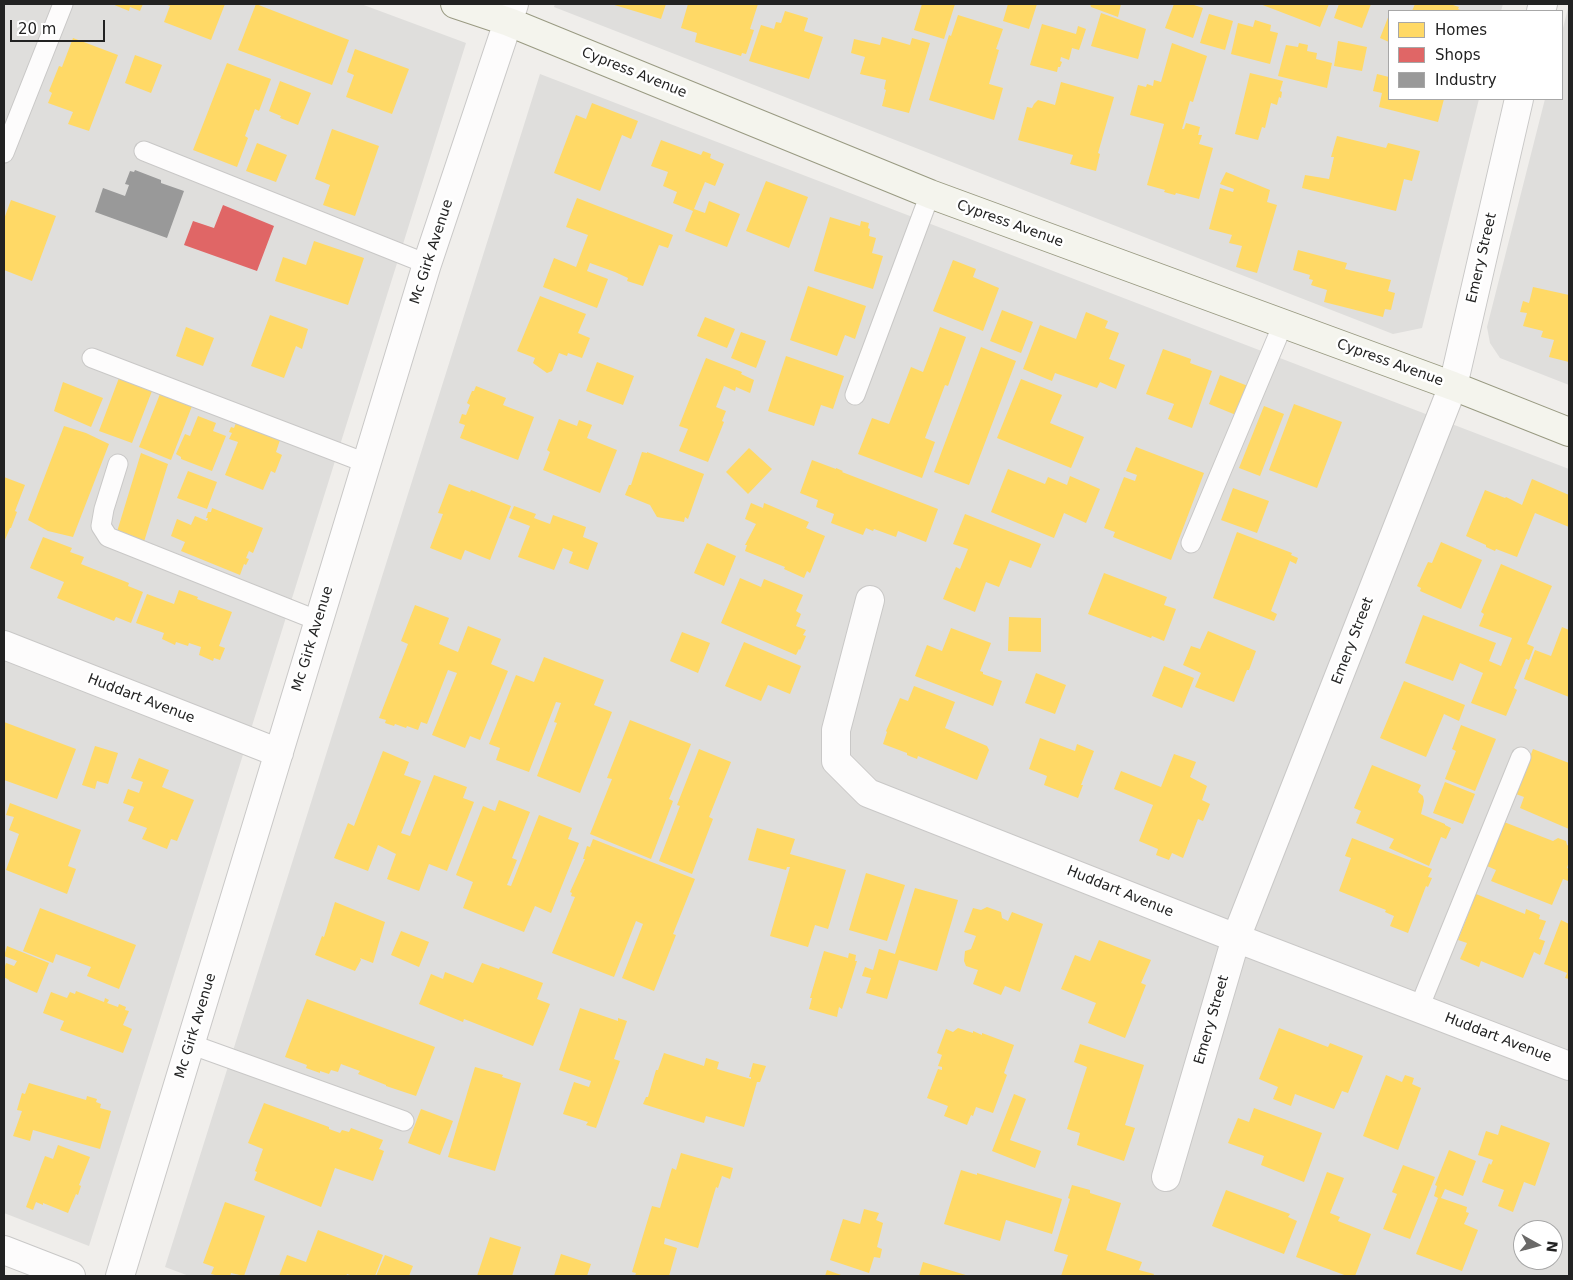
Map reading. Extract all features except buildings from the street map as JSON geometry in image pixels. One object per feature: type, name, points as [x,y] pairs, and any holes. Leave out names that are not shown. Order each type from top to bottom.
[{"type":"street","name":"Cypress Avenue","points":[[455,4],[511,13],[930,194],[1453,386],[1569,432]]},
{"type":"street","name":"Mc Girk Avenue","points":[[120,1276],[427,264],[511,13]]},
{"type":"street","name":"Emery Street","points":[[1166,1178],[1236,938],[1453,386],[1520,100]]},
{"type":"street","name":"Huddart Avenue","points":[[870,600],[836,730],[836,761],[868,793],[1236,938],[1569,1066]]},
{"type":"street","name":"Huddart Avenue","points":[[4,645],[279,753]]},
{"type":"street","points":[[4,1250],[71,1276]]},
{"type":"lane","points":[[4,153],[63,4]]},
{"type":"lane","points":[[144,152],[427,264]]},
{"type":"lane","points":[[855,395],[930,194]]},
{"type":"lane","points":[[1191,543],[1283,324]]},
{"type":"lane","points":[[92,358],[366,463]]},
{"type":"lane","points":[[118,464],[101,526],[108,537],[318,620]]},
{"type":"lane","points":[[1419,1008],[1521,757]]},
{"type":"lane","points":[[190,1044],[404,1121]]},
{"type":"shaded area","points":[[4,4],[361,4],[466,43],[89,1246],[4,1213]]},
{"type":"shaded area","points":[[555,4],[1503,4],[1501,10],[1388,10],[1388,100],[1479,100],[1422,328],[1393,334],[554,7]]},
{"type":"shaded area","points":[[1569,4],[1569,385],[1500,358],[1490,343],[1487,327],[1545,100],[1563,100],[1563,28]]},
{"type":"shaded area","points":[[540,74],[1569,469],[1569,1276],[189,1276],[165,1267]]}]
